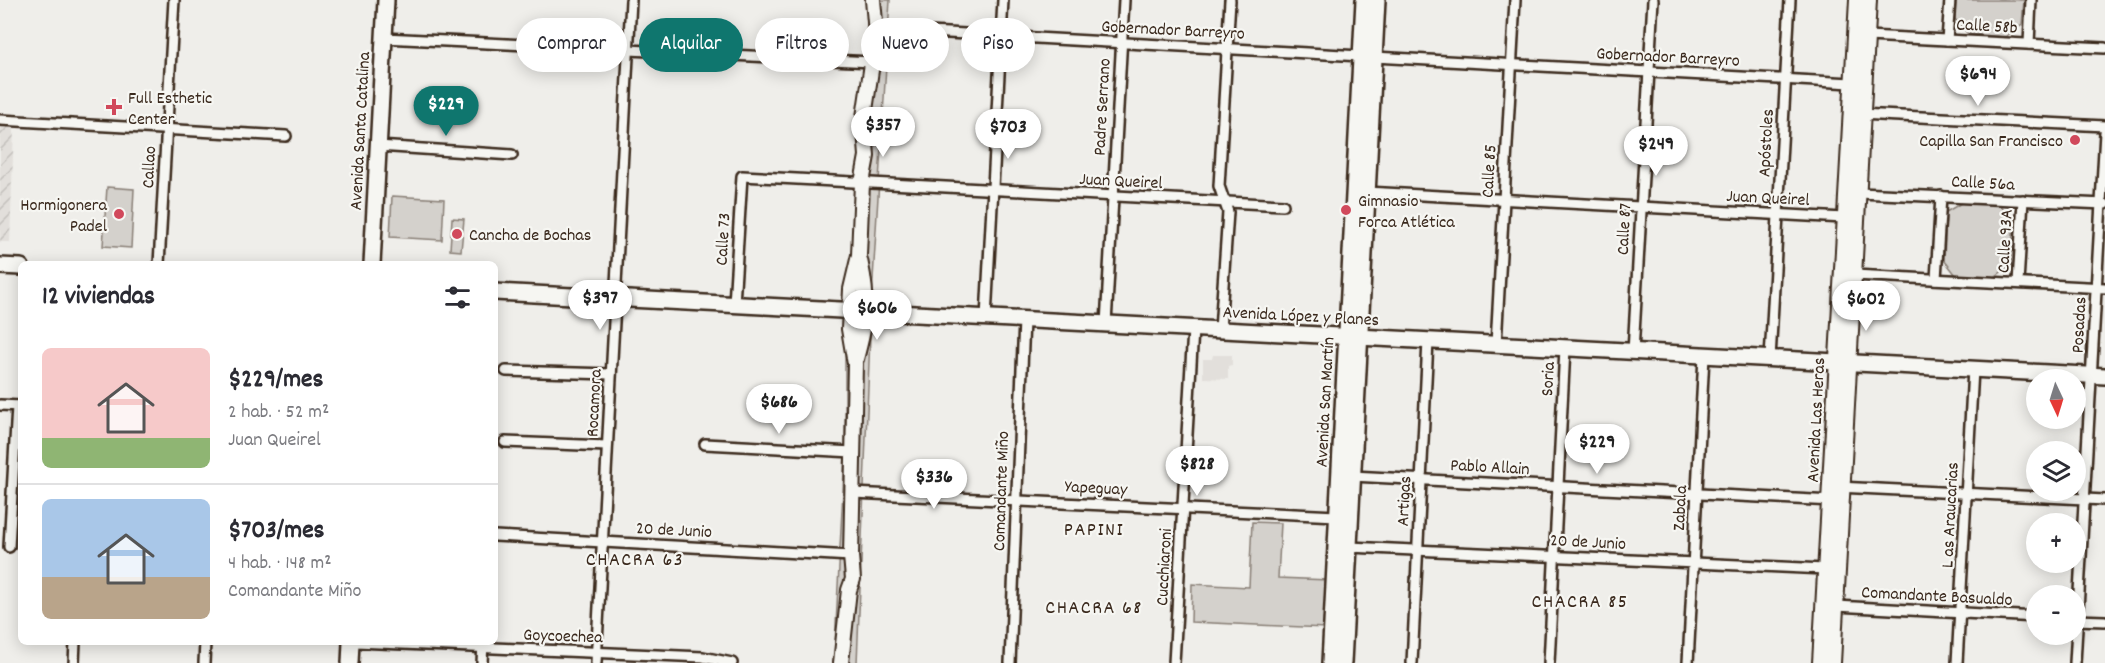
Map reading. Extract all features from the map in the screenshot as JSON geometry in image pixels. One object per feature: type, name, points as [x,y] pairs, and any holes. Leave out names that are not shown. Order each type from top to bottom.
[{"type":"main road","name":"Avenida Santa Catalina","points":[[372,261],[386,0]]},
{"type":"main road","points":[[873,0],[874,18]]},
{"type":"main road","name":"Avenida San Martín","points":[[1330,663],[1337,516],[1366,192],[1368,56],[1364,0]]},
{"type":"main road","name":"Avenida San Martín","points":[[1343,663],[1352,476],[1353,337],[1368,56],[1377,0]]},
{"type":"main road","name":"Avenida Las Heras","points":[[1843,363],[1854,275],[1858,193],[1856,114],[1852,82],[1857,0]]},
{"type":"main road","name":"Avenida Las Heras","points":[[1833,663],[1836,606],[1835,494],[1843,363],[1844,218],[1867,36],[1869,0]]},
{"type":"main road","points":[[842,663],[849,590],[853,579],[851,556],[855,364],[849,329],[851,289],[859,255],[862,183],[867,156],[864,117],[871,72]]},
{"type":"main road","points":[[855,364],[865,326],[867,290],[859,255]]},
{"type":"main road","points":[[0,266],[18,267]]},
{"type":"main road","name":"Avenida López y Planes","points":[[498,292],[2098,376]]},
{"type":"main road","name":"Avenida Las Heras","points":[[1820,663],[1825,569],[1835,494]]},
{"type":"main road","points":[[350,663],[353,645]]},
{"type":"street","name":"Callao","points":[[159,261],[174,0]]},
{"type":"street","name":"Rocamora","points":[[596,663],[631,0]]},
{"type":"street","points":[[1002,18],[1003,0]]},
{"type":"street","name":"Padre Serrano","points":[[1106,324],[1124,0]]},
{"type":"street","points":[[1220,330],[1228,212],[1219,186],[1230,0]]},
{"type":"street","name":"Calle 85","points":[[1496,345],[1515,0]]},
{"type":"street","name":"Calle 87","points":[[1633,352],[1653,0]]},
{"type":"street","name":"Apóstoles","points":[[1770,359],[1790,0]]},
{"type":"street","points":[[1947,40],[1950,0]]},
{"type":"street","points":[[2029,44],[2031,0]]},
{"type":"street","name":"Calle 58b","points":[[1867,36],[2105,48]]},
{"type":"street","points":[[384,38],[629,51],[861,60]]},
{"type":"street","name":"Gobernador Barreyro","points":[[1035,38],[1852,82]]},
{"type":"street","points":[[986,318],[999,72]]},
{"type":"street","points":[[1856,114],[2105,126]]},
{"type":"street","points":[[0,120],[286,136]]},
{"type":"street","name":"Posadas","points":[[2086,481],[2098,376],[2105,132]]},
{"type":"street","points":[[378,146],[512,155]]},
{"type":"street","name":"Juan Queirel","points":[[742,176],[1283,205]]},
{"type":"street","name":"Calle 73","points":[[735,304],[742,176]]},
{"type":"street","name":"Juan Queirel","points":[[1366,192],[1844,218]]},
{"type":"street","name":"Calle 56a","points":[[1858,193],[2103,204]]},
{"type":"street","points":[[1936,279],[1941,196]]},
{"type":"street","name":"Calle 93A","points":[[2018,283],[2023,200]]},
{"type":"street","points":[[1854,275],[2101,288]]},
{"type":"street","name":"Comandante Miño","points":[[1010,663],[1024,320]]},
{"type":"street","name":"Cucchiaroni","points":[[1174,663],[1193,329]]},
{"type":"street","name":"Artigas","points":[[1412,663],[1428,341]]},
{"type":"street","name":"Soria","points":[[1550,663],[1565,348]]},
{"type":"street","name":"Zabala","points":[[1688,663],[1704,356]]},
{"type":"street","name":"L as Araucarias","points":[[1957,663],[1973,369]]},
{"type":"street","points":[[506,371],[611,374]]},
{"type":"street","points":[[0,405],[18,406]]},
{"type":"street","points":[[9,548],[18,420]]},
{"type":"street","points":[[505,442],[607,446]]},
{"type":"street","points":[[705,444],[853,452]]},
{"type":"street","name":"Pablo Allain","points":[[1352,476],[1696,493],[1967,493],[2026,496]]},
{"type":"street","name":"Yapeguay","points":[[853,493],[1337,516]]},
{"type":"street","name":"Pablo Allain","points":[[2086,499],[2105,500]]},
{"type":"street","name":"Posadas","points":[[2079,585],[2084,501]]},
{"type":"street","name":"20 de Junio","points":[[498,536],[851,556]]},
{"type":"street","name":"20 de Junio","points":[[1348,546],[1825,569]]},
{"type":"street","name":"Comandante Basualdo","points":[[1836,606],[2026,616]]},
{"type":"street","points":[[2086,620],[2105,621]]},
{"type":"street","points":[[74,663],[75,645]]},
{"type":"street","points":[[204,663],[205,645]]},
{"type":"street","points":[[482,663],[483,645]]},
{"type":"street","name":"Goycoechea","points":[[483,645],[703,657],[732,663]]},
{"type":"street","name":"Posadas","points":[[2075,663],[2076,645]]},
{"type":"shaded area","points":[[868,0],[890,0],[889,18],[867,18]]},
{"type":"shaded area","points":[[1956,0],[2024,0],[2022,25],[2005,37],[1968,34],[1955,19]]},
{"type":"shaded area","points":[[864,72],[886,72],[871,312],[857,663],[834,663],[845,452],[845,311],[859,183]]},
{"type":"shaded area","points":[[0,127],[14,127],[10,242],[0,242]]},
{"type":"shaded area","name":"Hormigonera Padel","points":[[107,187],[134,189],[131,248],[103,246]]},
{"type":"shaded area","points":[[392,196],[444,199],[442,240],[390,237]]},
{"type":"shaded area","points":[[1963,202],[1999,205],[2014,220],[2011,265],[1993,278],[1956,275],[1944,260],[1946,212]]},
{"type":"shaded area","name":"Cancha de Bochas","points":[[452,218],[464,219],[461,251],[450,250]]},
{"type":"shaded area","points":[[1213,355],[1232,355],[1232,365],[1228,366],[1228,379],[1203,378],[1203,359],[1212,359]]},
{"type":"shaded area","points":[[1252,522],[1281,523],[1278,578],[1329,580],[1326,628],[1191,622],[1192,584],[1249,587]]},
{"type":"place","name":"Full Esthetic Center","points":[[114,107]]},
{"type":"place","name":"Capilla San Francisco","points":[[2075,140]]},
{"type":"place","name":"Gimnasio Forca Atlética","points":[[1346,210]]},
{"type":"place","name":"Hormigonera Padel","points":[[119,214]]},
{"type":"place","name":"Cancha de Bochas","points":[[457,234]]},
{"type":"district","name":"PAPINI","points":[[1094,528]]},
{"type":"district","name":"CHACRA 63","points":[[635,558]]},
{"type":"district","name":"CHACRA 85","points":[[1580,600]]},
{"type":"district","name":"CHACRA 68","points":[[1094,606]]}]
